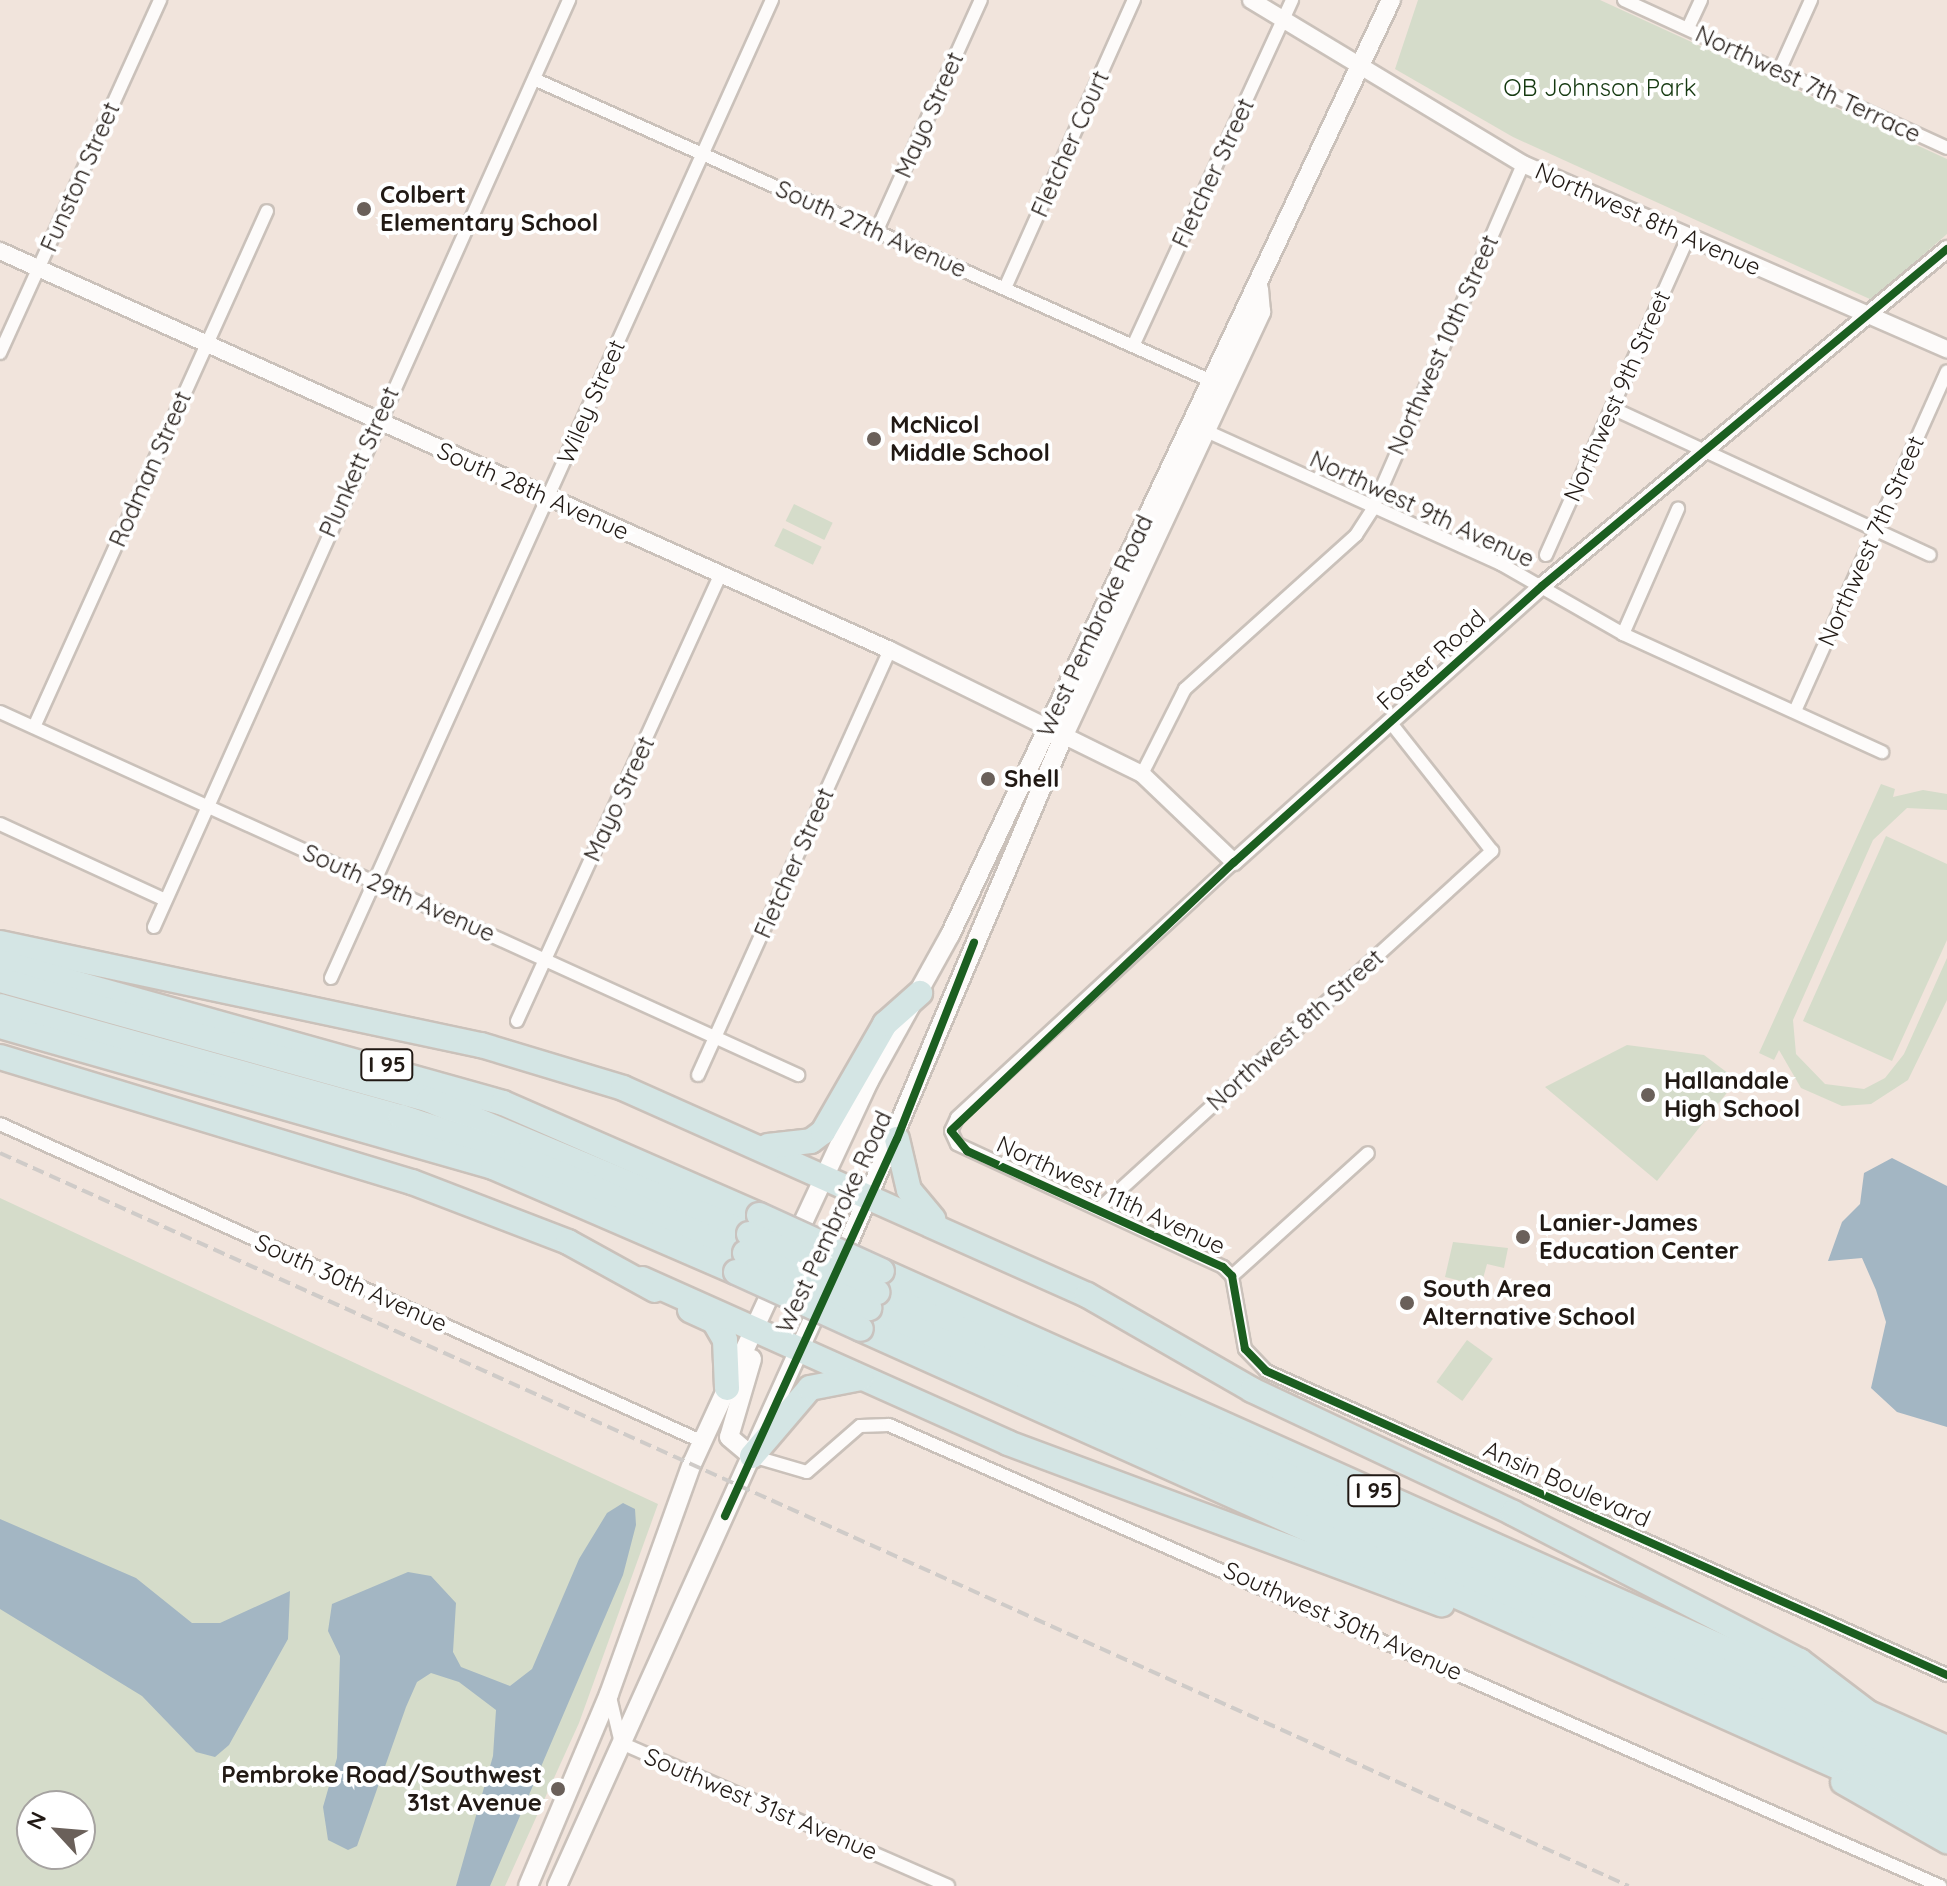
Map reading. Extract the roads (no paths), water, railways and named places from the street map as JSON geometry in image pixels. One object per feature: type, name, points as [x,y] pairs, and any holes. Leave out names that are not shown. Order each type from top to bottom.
[{"type":"highway","points":[[0,943],[481,1045],[623,1088],[941,1226],[1087,1295],[1252,1390],[1513,1513],[1800,1661],[1867,1712]]},
{"type":"highway","name":"I 95","points":[[0,962],[503,1103],[747,1244],[872,1300],[1867,1712],[1947,1748]]},
{"type":"highway","points":[[0,980],[429,1100],[747,1244]]},
{"type":"highway","points":[[763,1147],[790,1146],[823,1132],[885,1024],[920,993]]},
{"type":"highway","points":[[0,1006],[401,1117],[516,1155],[747,1244]]},
{"type":"highway","name":"I 95","points":[[0,1026],[463,1157],[747,1244],[872,1300],[1529,1628],[1794,1750],[1947,1816]]},
{"type":"highway","points":[[0,1057],[412,1182],[568,1242],[642,1279],[714,1321],[725,1340],[727,1388]]},
{"type":"highway","points":[[897,1139],[909,1190],[941,1226]]},
{"type":"highway","points":[[642,1279],[756,1325],[861,1378],[1218,1526],[1529,1628]]},
{"type":"highway","points":[[872,1300],[1947,1772]]},
{"type":"highway","points":[[872,1300],[1947,1795]]},
{"type":"highway","points":[[752,1456],[810,1388],[861,1378]]},
{"type":"highway","points":[[1794,1750],[1947,1841]]},
{"type":"main road","name":"West Pembroke Road","points":[[557,1886],[798,1348],[897,1139],[1056,731],[1209,380],[1244,305],[1259,289],[1391,0]]},
{"type":"main road","name":"West Pembroke Road","points":[[528,1886],[609,1694],[703,1442],[824,1175],[1056,731],[1204,430],[1261,312],[1259,289]]},
{"type":"main road","points":[[752,1456],[729,1437],[756,1325]]},
{"type":"street","name":"Funston Street","points":[[0,353],[160,0]]},
{"type":"street","name":"Plunkett Street","points":[[154,927],[205,805],[569,0]]},
{"type":"street","name":"Wiley Street","points":[[331,978],[772,0]]},
{"type":"street","name":"Mayo Street","points":[[877,230],[981,0]]},
{"type":"street","name":"Fletcher Court","points":[[1005,288],[1134,0]]},
{"type":"street","name":"Northwest 8th Avenue","points":[[1251,0],[1285,16],[1523,164],[1947,349]]},
{"type":"street","name":"Fletcher Street","points":[[1133,346],[1292,0]]},
{"type":"street","name":"Northwest 7th Terrace","points":[[1624,0],[1947,148]]},
{"type":"street","points":[[1688,28],[1701,0]]},
{"type":"street","points":[[1780,69],[1811,0]]},
{"type":"street","name":"South 27th Avenue","points":[[534,79],[1209,380]]},
{"type":"street","name":"Northwest 10th Street","points":[[1142,774],[1185,689],[1356,535],[1372,510],[1523,164]]},
{"type":"street","name":"Rodman Street","points":[[34,727],[267,211]]},
{"type":"street","name":"Northwest 9th Street","points":[[1546,555],[1688,238]]},
{"type":"street","name":"Foster Road","points":[[957,1118],[1234,862],[1542,586],[1706,453],[1947,249]]},
{"type":"street","name":"South 28th Avenue","points":[[0,251],[890,650],[1056,731],[1142,774],[1234,862]]},
{"type":"street","name":"Northwest 7th Street","points":[[1795,711],[1947,371]]},
{"type":"street","points":[[1612,408],[1930,555]]},
{"type":"street","name":"Northwest 9th Avenue","points":[[1204,430],[1542,586],[1623,634],[1882,752]]},
{"type":"street","points":[[1623,634],[1678,509]]},
{"type":"street","name":"Mayo Street","points":[[517,1021],[720,576]]},
{"type":"street","name":"Fletcher Street","points":[[698,1075],[890,650]]},
{"type":"street","name":"South 29th Avenue","points":[[0,712],[798,1075]]},
{"type":"street","name":"Northwest 8th Street","points":[[1099,1209],[1492,851],[1391,723]]},
{"type":"street","points":[[0,824],[165,900]]},
{"type":"street","name":"Northwest 11th Avenue","points":[[957,1118],[951,1131],[957,1144],[1099,1209],[1232,1276]]},
{"type":"street","name":"South 30th Avenue","points":[[0,1124],[703,1442]]},
{"type":"street","points":[[1232,1276],[1368,1153]]},
{"type":"street","name":"Ansin Boulevard","points":[[1232,1276],[1245,1349],[1266,1371],[1947,1675]]},
{"type":"street","name":"Southwest 30th Avenue","points":[[752,1456],[807,1472],[860,1426],[889,1425],[1940,1886]]},
{"type":"street","name":"Southwest 31st Avenue","points":[[609,1694],[621,1743],[948,1886]]},
{"type":"water","points":[[1892,1158],[1947,1186],[1947,1427],[1897,1412],[1871,1388],[1886,1322],[1876,1290],[1862,1258],[1828,1261],[1842,1222],[1860,1204],[1864,1173]]},
{"type":"water","points":[[623,1503],[635,1509],[636,1525],[623,1575],[490,1886],[456,1886],[493,1756],[496,1710],[459,1682],[431,1673],[417,1682],[406,1707],[357,1846],[348,1850],[328,1840],[323,1807],[337,1758],[340,1656],[328,1631],[332,1604],[408,1572],[431,1576],[456,1603],[453,1652],[461,1667],[510,1686],[532,1669],[579,1559],[607,1513]]},
{"type":"water","points":[[0,1519],[136,1578],[192,1623],[220,1623],[290,1591],[288,1639],[229,1745],[215,1757],[196,1752],[142,1696],[0,1609]]},
{"type":"railway","points":[[0,1153],[1629,1886]]},
{"type":"place","name":"Colbert Elementary School","points":[[364,209]]},
{"type":"place","name":"McNicol Middle School","points":[[874,439]]},
{"type":"place","name":"Shell","points":[[988,779]]},
{"type":"place","name":"Hallandale High School","points":[[1648,1095]]},
{"type":"place","name":"Lanier-James Education Center","points":[[1523,1237]]},
{"type":"place","name":"South Area Alternative School","points":[[1407,1303]]},
{"type":"place","name":"Pembroke Road/Southwest 31st Avenue","points":[[558,1789]]},
{"type":"park label","name":"OB Johnson Park","points":[[1600,88]]}]
